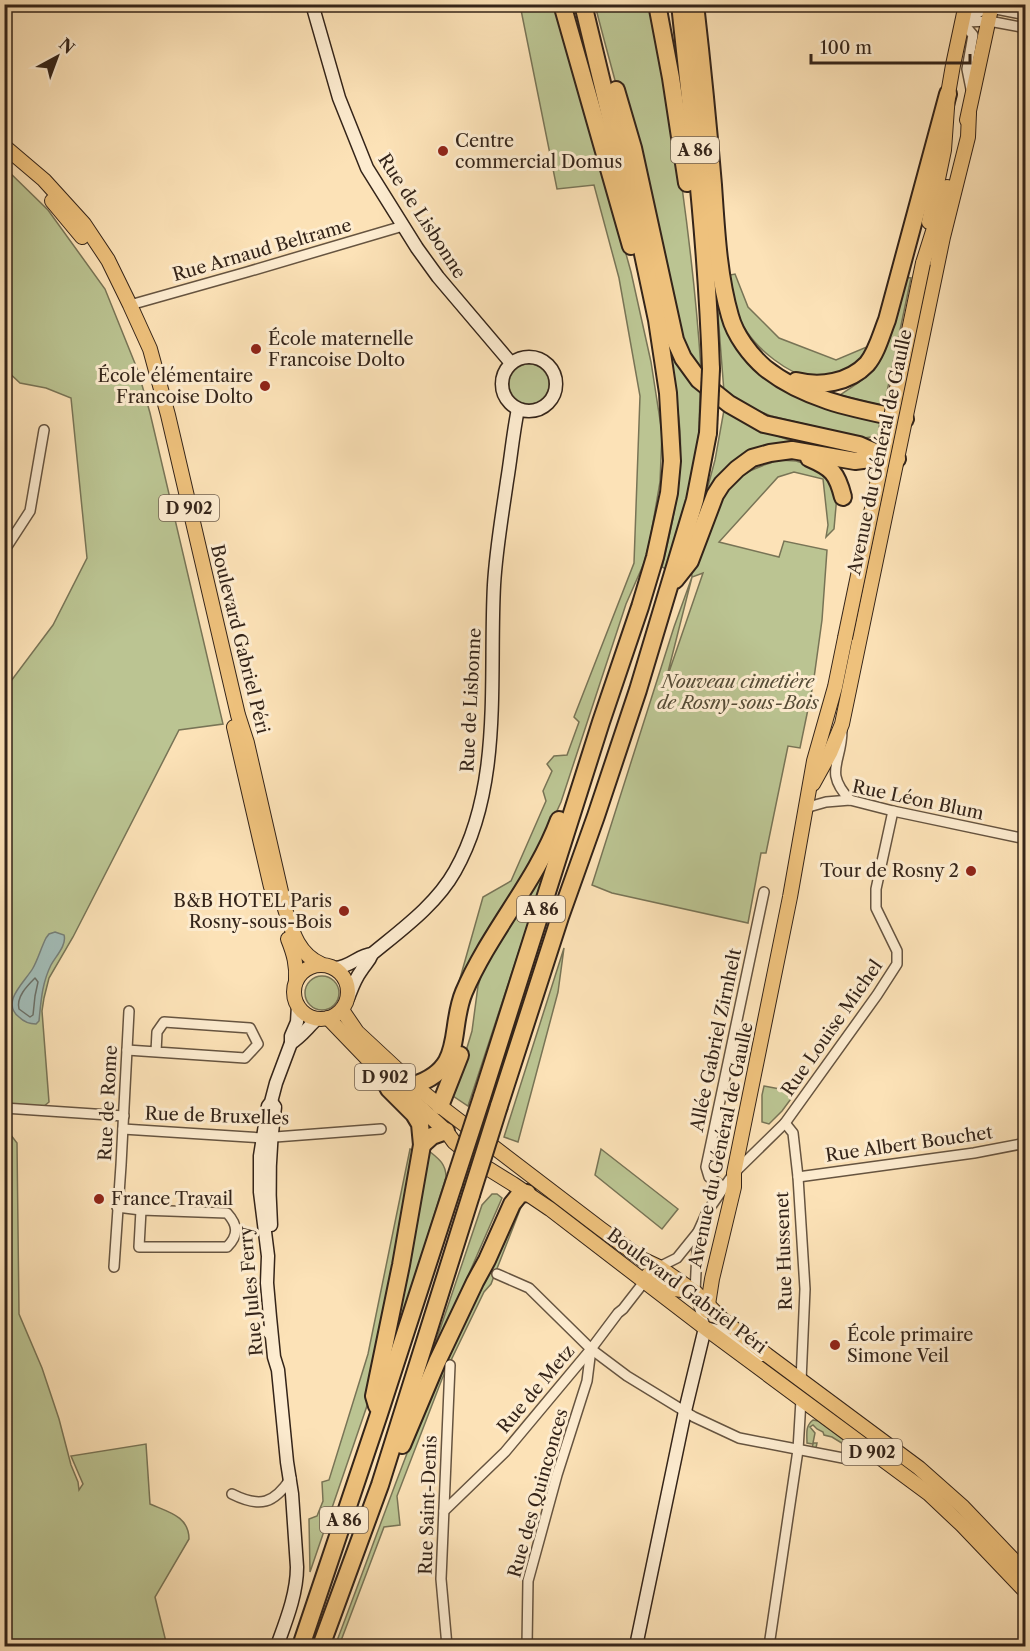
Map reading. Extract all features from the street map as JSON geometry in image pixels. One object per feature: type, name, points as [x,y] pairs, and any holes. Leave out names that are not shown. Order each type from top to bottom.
[{"type":"highway","points":[[562,4],[643,290],[657,320]]},
{"type":"highway","points":[[584,4],[601,43],[633,148],[670,321],[683,358],[699,380],[729,404],[764,424],[859,445],[891,458]]},
{"type":"highway","name":"A 86","points":[[301,1647],[379,1414],[649,577],[669,493],[672,461],[668,393],[657,320],[638,229],[584,4]]},
{"type":"highway","points":[[657,4],[682,146],[692,222],[708,296]]},
{"type":"highway","name":"A 86","points":[[321,1647],[380,1485],[556,928],[597,816],[638,690],[695,500],[708,433],[711,369],[708,296],[680,4]]},
{"type":"highway","points":[[695,4],[717,242],[730,318],[744,345],[764,367],[801,390],[832,403],[904,419]]},
{"type":"highway","points":[[778,376],[805,383],[823,384],[855,374],[868,363],[887,320],[948,94]]},
{"type":"highway","points":[[668,590],[690,561],[715,495],[722,484],[752,458],[792,450],[855,461],[891,458]]},
{"type":"highway","points":[[792,450],[832,470],[839,482],[843,497]]},
{"type":"highway","points":[[414,1085],[437,1074],[450,1056],[463,994],[488,946],[538,867],[601,722]]},
{"type":"highway","points":[[440,1106],[464,1042],[470,980]]},
{"type":"highway","points":[[379,1414],[374,1395],[401,1265],[422,1145],[420,1125],[414,1114],[390,1089],[380,1072]]},
{"type":"highway","points":[[422,1145],[432,1136],[446,1131]]},
{"type":"highway","points":[[380,1485],[405,1440],[436,1362],[475,1282],[481,1258],[511,1196],[520,1188]]},
{"type":"main road","name":"Avenue du Général de Gaulle","points":[[705,1328],[711,1283],[734,1187],[734,1173],[790,897],[804,808],[814,761],[835,687],[923,262],[931,205],[944,150],[952,65],[966,4]]},
{"type":"main road","name":"Avenue du Général de Gaulle","points":[[808,791],[830,753],[842,724],[891,458],[904,419],[943,237],[968,137],[987,10]]},
{"type":"main road","name":"Avenue du Général de Gaulle","points":[[923,262],[971,106]]},
{"type":"main road","name":"Boulevard Gabriel Péri","points":[[4,146],[44,180],[73,210],[108,260],[150,349],[231,687],[248,743],[285,909],[291,930],[303,952],[310,960],[321,964]]},
{"type":"main road","name":"Boulevard Gabriel Péri","points":[[4,154],[58,207],[77,230],[114,287],[134,329],[154,384],[274,900],[295,958],[296,981]]},
{"type":"main road","points":[[321,964],[335,968],[345,977],[349,991],[345,1004],[336,1015],[323,1019],[306,1015],[298,1006],[294,993],[296,981],[306,969],[321,964]]},
{"type":"main road","name":"Boulevard Gabriel Péri","points":[[345,1004],[357,1032],[414,1085],[642,1259],[659,1267],[695,1292],[722,1319],[767,1355],[919,1468],[963,1507],[1026,1573]]},
{"type":"main road","name":"Boulevard Gabriel Péri","points":[[323,1019],[446,1131],[454,1142],[484,1166],[520,1188],[568,1223],[941,1504],[1026,1592]]},
{"type":"main road","points":[[440,1106],[446,1131],[474,1132]]},
{"type":"main road","points":[[512,1162],[520,1188]]},
{"type":"main road","points":[[568,1223],[584,1230],[669,1288],[695,1292],[711,1283]]},
{"type":"street","name":"Rue de Lisbonne","points":[[312,4],[339,98],[367,168],[438,277],[511,363]]},
{"type":"street","points":[[987,10],[1026,28]]},
{"type":"street","points":[[971,106],[967,69],[973,35],[963,22],[987,10],[1026,15]]},
{"type":"street","name":"Rue Arnaud Beltrame","points":[[130,305],[403,226]]},
{"type":"street","points":[[537,357],[551,367],[555,374],[556,390],[548,404],[541,408],[526,411],[518,409],[511,405],[502,392],[502,376],[511,363],[518,358],[537,357]]},
{"type":"street","name":"Rue de Lisbonne","points":[[345,1004],[354,982],[369,962],[372,954],[419,914],[448,883],[469,841],[480,806],[490,745],[493,615],[498,538],[518,409]]},
{"type":"street","points":[[4,551],[30,511],[44,430]]},
{"type":"street","points":[[842,724],[842,742],[834,770],[841,790],[850,800]]},
{"type":"street","name":"Rue Léon Blum","points":[[804,808],[826,802],[850,800],[1026,839]]},
{"type":"street","name":"Rue Louise Michel","points":[[734,1173],[785,1123],[897,964],[897,951],[876,908],[876,889],[893,811]]},
{"type":"street","name":"Allée Gabriel Zirnhelt","points":[[724,1187],[709,1177],[706,1167],[764,892]]},
{"type":"street","name":"Rue de Lisbonne","points":[[335,968],[346,966],[364,955],[372,954]]},
{"type":"street","name":"Rue Jules Ferry","points":[[277,1647],[290,1610],[297,1579],[297,1554],[291,1478],[292,1461],[275,1286],[269,1156],[266,1138],[268,1106],[291,1043],[291,1036],[297,1022],[298,1006]]},
{"type":"street","name":"Rue de Rome","points":[[114,1267],[129,1011]]},
{"type":"street","name":"Rue Jules Ferry","points":[[291,1043],[298,1040],[306,1029],[323,1019]]},
{"type":"street","points":[[127,1050],[156,1052],[245,1058],[258,1044],[250,1028],[164,1022],[157,1032],[156,1052]]},
{"type":"street","points":[[4,1108],[124,1116]]},
{"type":"street","name":"Rue Hussenet","points":[[785,1123],[793,1133],[805,1289],[801,1381]]},
{"type":"street","name":"Rue de Bruxelles","points":[[123,1129],[266,1138],[381,1129]]},
{"type":"street","name":"Rue Jules Ferry","points":[[266,1138],[260,1156],[260,1192],[268,1256],[267,1282],[274,1357],[278,1370],[287,1462],[291,1478]]},
{"type":"street","name":"Rue Albert Bouchet","points":[[798,1177],[974,1153],[1026,1143]]},
{"type":"street","points":[[659,1267],[677,1258],[698,1232],[707,1212],[734,1173]]},
{"type":"street","points":[[117,1208],[227,1213],[234,1220],[236,1229],[234,1240],[227,1247],[139,1247],[141,1210]]},
{"type":"street","points":[[698,1232],[695,1292],[705,1328],[727,1333],[756,1355],[767,1355]]},
{"type":"street","points":[[497,1274],[529,1288],[591,1349],[627,1376],[684,1411],[739,1438],[848,1459],[860,1455],[866,1448],[871,1433]]},
{"type":"street","name":"Rue de Metz","points":[[444,1511],[505,1452],[644,1282]]},
{"type":"street","name":"Avenue du Général de Gaulle","points":[[636,1647],[684,1411],[705,1328]]},
{"type":"street","name":"Rue des Quinconces","points":[[526,1647],[528,1581],[557,1475],[587,1381],[591,1349]]},
{"type":"street","name":"Rue Saint-Denis","points":[[447,1647],[441,1579],[450,1365]]},
{"type":"street","points":[[769,1647],[798,1450],[801,1400]]},
{"type":"street","points":[[232,1494],[246,1502],[261,1502],[277,1496],[291,1478]]},
{"type":"green space","points":[[520,5],[557,5],[631,272],[651,362],[662,433],[660,482],[644,563],[626,604],[561,802],[531,862],[459,982],[483,897],[511,881],[546,801],[543,791],[552,771],[547,764],[554,756],[567,755],[579,722],[574,717],[634,563],[640,396],[619,278],[594,185],[557,189]]},
{"type":"green space","points":[[595,5],[653,5],[682,186],[701,369],[683,342],[672,309],[650,210]]},
{"type":"green space","points":[[5,168],[48,210],[105,289],[138,371],[150,413],[223,724],[179,730],[73,937],[49,978],[42,1011],[49,1102],[43,1107],[6,1105],[5,1122],[5,689],[53,625],[87,558],[71,398],[46,388],[20,383],[5,369]]},
{"type":"green space","points":[[735,274],[748,307],[779,338],[836,360],[869,346],[865,356],[843,372],[821,378],[801,375],[783,366],[752,339],[743,326],[731,282],[730,275]]},
{"type":"green space","points":[[904,277],[911,278],[884,406],[840,395],[866,376],[879,362],[891,333]]},
{"type":"green space","points":[[717,302],[734,342],[750,364],[880,421],[878,436],[864,438],[771,416],[747,406],[724,392]]},
{"type":"green space","points":[[669,348],[700,391],[699,432],[693,475],[666,569],[662,567],[676,499],[681,448]]},
{"type":"green space","points":[[529,364],[537,365],[543,370],[548,376],[548,392],[543,398],[537,403],[529,404],[521,403],[515,398],[510,392],[509,384],[510,376],[515,370],[521,365]]},
{"type":"green space","points":[[724,410],[757,429],[795,442],[762,447],[708,501],[704,501],[715,460]]},
{"type":"green space","name":"Nouveau cimetière de Rosny-sous-Bois","points":[[778,460],[796,461],[828,471],[837,495],[834,529],[826,537],[828,525],[823,479],[794,472],[778,477],[719,542],[779,557],[784,541],[827,550],[822,620],[813,685],[800,748],[788,746],[766,853],[761,853],[748,923],[612,893],[592,885],[692,577],[691,566],[712,513],[727,489],[737,479],[751,470]],"holes":[[[703,573],[669,672],[668,672],[692,577]]]},
{"type":"green space","points":[[547,866],[468,1106],[450,1094],[472,1031],[478,986],[487,957],[544,867]]},
{"type":"green space","points":[[564,948],[558,992],[518,1142],[504,1137]]},
{"type":"green space","points":[[322,976],[334,981],[339,993],[334,1005],[322,1010],[310,1005],[305,993],[310,981]]},
{"type":"green space","points":[[764,1086],[796,1092],[769,1124],[762,1122]]},
{"type":"green space","points":[[4,1126],[17,1143],[19,1314],[42,1368],[79,1490],[83,1484],[71,1456],[146,1444],[150,1504],[176,1516],[188,1531],[189,1539],[155,1597],[167,1646],[5,1646]]},
{"type":"green space","points":[[410,1149],[415,1151],[370,1397],[310,1572],[309,1519],[317,1516],[323,1501],[322,1482],[329,1480],[368,1354]]},
{"type":"green space","points":[[601,1149],[678,1209],[662,1229],[595,1175]]},
{"type":"green space","points":[[429,1151],[443,1165],[446,1177],[400,1325],[396,1324]]},
{"type":"green space","points":[[492,1194],[497,1194],[502,1198],[437,1347],[433,1350],[482,1205]]},
{"type":"green space","points":[[521,1207],[491,1284],[484,1292],[442,1379],[397,1496],[400,1525],[384,1527],[339,1646],[335,1646],[440,1371]]},
{"type":"green space","points":[[813,1420],[818,1421],[849,1444],[849,1452],[845,1452],[845,1445],[824,1435],[813,1425],[810,1427],[815,1433],[813,1443],[817,1443],[816,1448],[812,1448],[813,1444],[807,1443],[807,1433]]},
{"type":"water","points":[[55,932],[64,935],[64,943],[46,979],[42,992],[39,1021],[36,1024],[29,1023],[21,1019],[14,1011],[13,999],[33,968],[46,938]]},
{"type":"place","name":"Centre commercial Domus","points":[[443,151]]},
{"type":"place","name":"École maternelle Francoise Dolto","points":[[256,349]]},
{"type":"place","name":"École élémentaire Francoise Dolto","points":[[265,386]]},
{"type":"place","name":"Tour de Rosny 2","points":[[971,871]]},
{"type":"place","name":"B&B HOTEL Paris Rosny-sous-Bois","points":[[344,911]]},
{"type":"place","name":"France Travail","points":[[99,1199]]},
{"type":"place","name":"École primaire Simone Veil","points":[[835,1345]]}]
